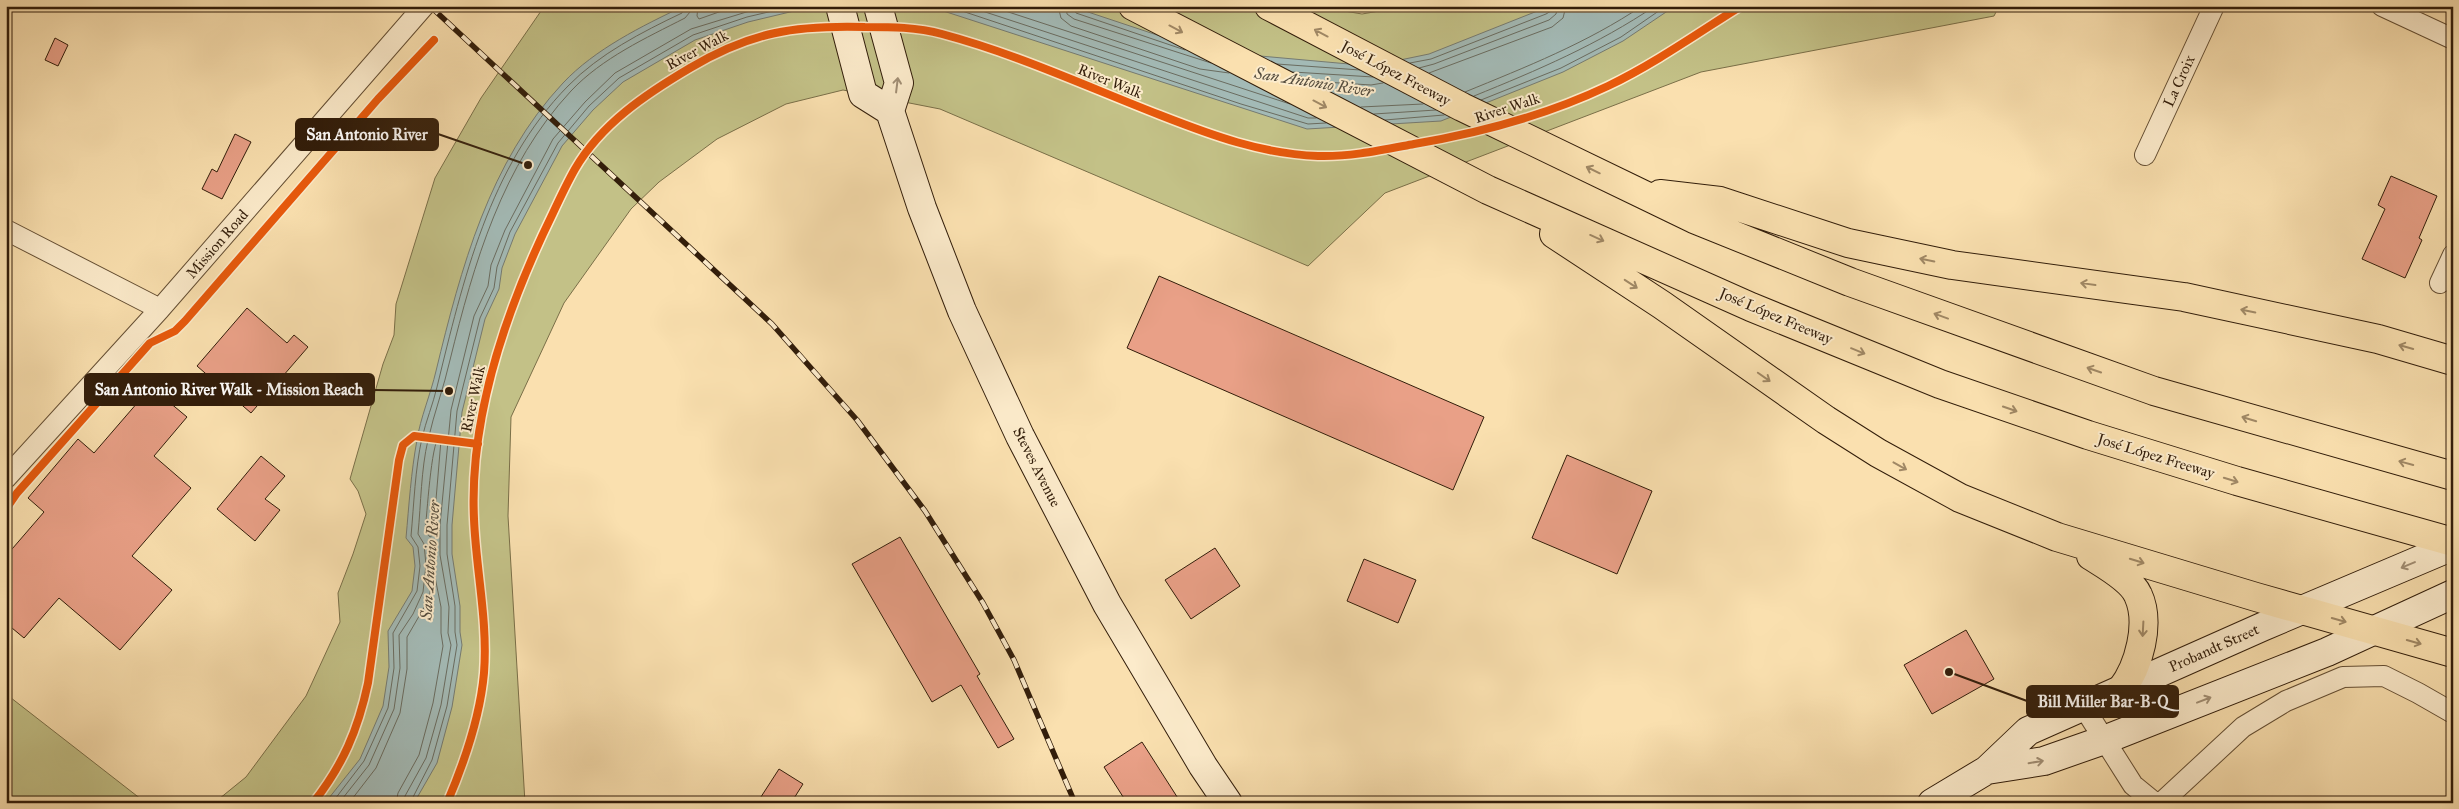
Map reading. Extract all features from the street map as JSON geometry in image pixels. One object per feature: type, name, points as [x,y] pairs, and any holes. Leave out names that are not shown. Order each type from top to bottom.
[{"type":"highway","name":"José López Freeway","points":[[1133,6],[1444,169],[1751,307],[1940,384],[2088,435],[2453,544]]},
{"type":"highway","name":"José López Freeway","points":[[1269,6],[1462,107],[1694,219],[1850,282],[2154,391],[2453,476]]},
{"type":"highway","points":[[1488,190],[1662,305],[1826,420],[1878,453],[1960,498],[2057,536],[2453,653]]},
{"type":"highway","points":[[1634,190],[1720,202],[1848,243],[1952,265],[2184,297],[2378,339],[2453,361]]},
{"type":"highway","points":[[2057,536],[2116,571],[2138,594],[2143,621],[2142,642],[2129,680],[2121,690]]},
{"type":"main road","points":[[840,6],[863,94],[890,111],[899,83],[878,6]]},
{"type":"main road","name":"Steves Avenue","points":[[890,111],[922,208],[962,312],[1020,436],[1107,604],[1203,766],[1228,803]]},
{"type":"main road","name":"Probandt Street","points":[[1932,803],[1987,770],[2028,731],[2453,544]]},
{"type":"main road","name":"Probandt Street","points":[[1987,770],[2044,761],[2104,740],[2376,631],[2453,594]]},
{"type":"street","name":"Mission Road","points":[[6,478],[160,309],[424,6]]},
{"type":"street","name":"La Croix","points":[[2145,155],[2214,6]]},
{"type":"street","points":[[2382,6],[2453,39]]},
{"type":"street","points":[[6,230],[160,309]]},
{"type":"street","points":[[2440,283],[2453,255]]},
{"type":"street","points":[[2161,803],[2243,727],[2286,701],[2343,677],[2384,676],[2453,713]]},
{"type":"street","points":[[2082,706],[2133,785],[2155,803]]},
{"type":"shaded area","points":[[548,6],[1315,6],[1362,14],[1408,6],[1999,6],[1994,16],[1701,72],[1385,193],[1308,266],[940,109],[843,90],[786,104],[717,139],[659,182],[631,209],[564,303],[511,417],[508,516],[525,803],[214,803],[246,777],[306,696],[340,622],[338,593],[366,514],[358,491],[350,479],[383,364],[394,335],[396,304],[435,178],[481,98],[541,11]]},
{"type":"shaded area","points":[[6,694],[146,803],[6,803]]},
{"type":"water","points":[[684,6],[815,6],[748,22],[695,40],[623,82],[593,110],[562,146],[515,234],[502,268],[499,289],[485,319],[462,412],[452,525],[452,554],[460,606],[462,645],[452,707],[437,763],[414,803],[325,803],[360,759],[383,706],[389,667],[388,631],[412,591],[415,566],[413,547],[406,538],[418,432],[468,255],[481,218],[497,182],[515,147],[537,114],[563,83],[604,49]]},
{"type":"water","points":[[928,6],[1070,6],[1205,51],[1371,66],[1429,54],[1550,6],[1675,6],[1623,41],[1563,72],[1441,121],[1307,129]]},
{"type":"building","points":[[55,38],[68,45],[58,66],[45,60]]},
{"type":"building","points":[[235,134],[251,142],[222,199],[202,189],[212,169],[217,172]]},
{"type":"building","points":[[2391,176],[2437,196],[2419,238],[2422,240],[2405,278],[2362,259],[2385,209],[2378,205]]},
{"type":"building","points":[[1159,276],[1484,417],[1453,490],[1127,348]]},
{"type":"building","points":[[247,308],[287,343],[294,335],[308,347],[251,413],[197,366]]},
{"type":"building","points":[[151,387],[187,417],[154,456],[191,488],[132,556],[172,590],[120,650],[59,598],[24,638],[6,623],[6,556],[44,512],[28,498],[78,439],[94,453]]},
{"type":"building","points":[[1567,455],[1652,491],[1617,574],[1532,538]]},
{"type":"building","points":[[261,456],[285,476],[265,499],[280,510],[255,541],[217,509]]},
{"type":"building","points":[[900,537],[980,674],[977,676],[1014,739],[998,748],[961,685],[932,702],[852,564]]},
{"type":"building","points":[[1215,548],[1240,586],[1191,619],[1165,580]]},
{"type":"building","points":[[1364,559],[1416,580],[1398,623],[1347,601]]},
{"type":"building","points":[[1966,630],[1994,679],[1932,714],[1904,665]]},
{"type":"building","points":[[1142,742],[1181,803],[1127,803],[1104,767]]},
{"type":"building","points":[[779,769],[803,784],[791,803],[757,803]]},
{"type":"railway","points":[[430,6],[772,324],[857,420],[925,511],[983,603],[1014,660],[1075,803]]},
{"type":"cycle path","name":"River Walk","points":[[447,803],[471,739],[484,673],[483,615],[474,519],[474,479],[485,400],[495,361],[507,323],[536,248],[575,169],[611,124],[626,111],[673,78],[733,46],[774,33],[840,27],[914,29],[942,34],[998,51],[1179,122],[1237,142],[1277,152],[1318,156],[1342,155],[1378,151],[1439,140],[1513,122],[1561,106],[1608,86],[1642,68],[1741,6]]},
{"type":"cycle path","points":[[6,509],[17,493],[150,343],[175,331],[185,321],[378,99],[434,40]]},
{"type":"cycle path","name":"River Walk","points":[[313,803],[341,761],[354,732],[364,700],[368,683],[399,460],[403,445],[414,436],[478,444]]},
{"type":"place","name":"San Antonio River","points":[[528,165]]},
{"type":"place","name":"San Antonio River Walk - Mission Reach","points":[[449,391]]},
{"type":"place","name":"Bill Miller Bar-B-Q","points":[[1949,672]]}]
